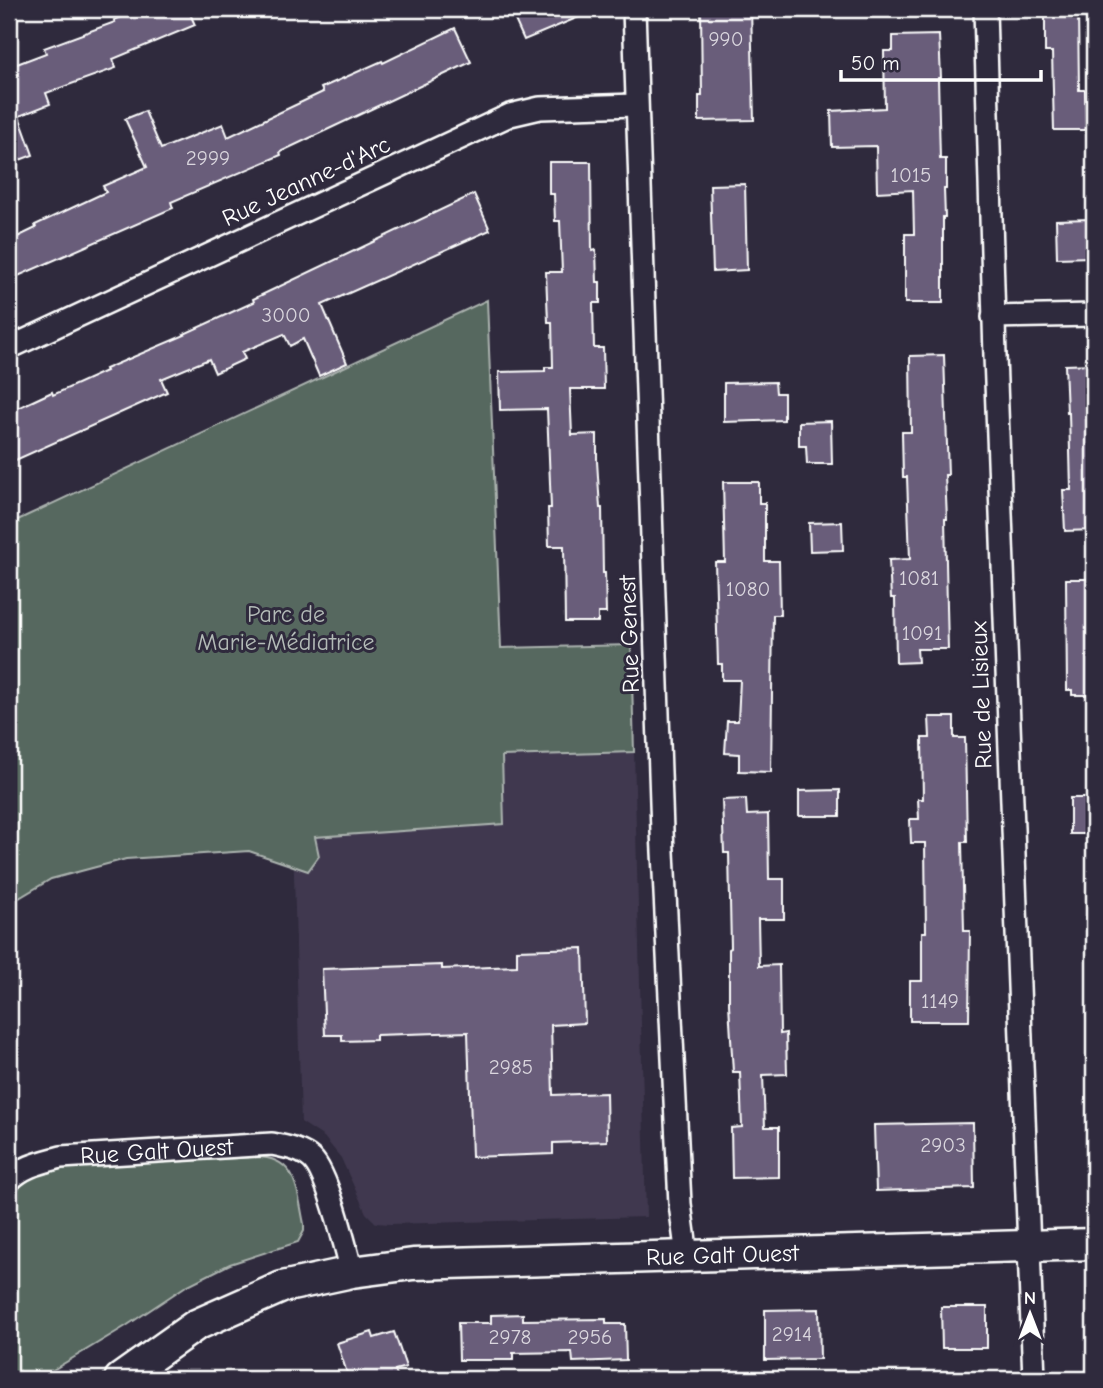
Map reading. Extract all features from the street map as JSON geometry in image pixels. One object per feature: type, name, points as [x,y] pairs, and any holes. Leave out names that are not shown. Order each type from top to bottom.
[{"type":"street","name":"Rue Genest","points":[[634,9],[663,845],[680,1204],[687,1256]]},
{"type":"street","name":"Rue de Lisieux","points":[[985,9],[993,317],[1034,1379]]},
{"type":"street","name":"Rue Jeanne-d'Arc","points":[[9,348],[510,115],[540,108],[636,105]]},
{"type":"street","points":[[993,317],[1094,315]]},
{"type":"street","name":"Rue Galt Ouest","points":[[9,1181],[14,1174],[32,1165],[61,1157],[272,1144],[296,1149],[313,1160],[326,1186],[352,1272]]},
{"type":"street","name":"Rue Galt Ouest","points":[[120,1379],[196,1325],[282,1287],[352,1272],[413,1264],[1094,1244]]},
{"type":"shaded area","points":[[634,752],[646,1217],[376,1223],[366,1213],[341,1158],[324,1137],[301,1122],[293,839],[504,824],[501,756]]},
{"type":"green space","name":"Parc de Marie-Médiatrice","points":[[487,300],[501,648],[631,645],[634,752],[502,756],[504,824],[315,837],[319,856],[308,871],[249,851],[126,859],[51,879],[9,904],[9,524]]},
{"type":"green space","points":[[256,1157],[280,1163],[293,1178],[304,1224],[304,1231],[298,1242],[230,1264],[186,1286],[38,1379],[9,1379],[9,1196],[20,1184],[61,1167]]},
{"type":"building","points":[[141,9],[188,9],[195,25],[113,59],[116,68],[46,93],[50,104],[19,116],[33,155],[9,164],[9,67],[46,53],[44,48],[115,22],[114,20]]},
{"type":"building","points":[[510,9],[598,9],[524,40]]},
{"type":"building","points":[[751,9],[754,120],[699,121],[699,96],[702,96],[701,10]]},
{"type":"building","points":[[1045,9],[1078,9],[1079,90],[1085,90],[1086,130],[1054,130],[1052,52],[1045,52]]},
{"type":"building","points":[[455,28],[471,62],[280,152],[281,155],[171,202],[173,208],[9,280],[9,241],[36,228],[35,225],[106,192],[103,186],[147,167],[125,119],[145,111],[161,149],[223,124],[228,137],[323,92],[321,88],[382,61],[383,63]]},
{"type":"building","points":[[939,35],[940,159],[946,159],[943,303],[905,303],[905,234],[914,234],[913,190],[877,192],[876,146],[832,147],[831,111],[885,108],[884,51],[893,51],[893,36]]},
{"type":"building","points":[[549,162],[591,162],[592,251],[596,250],[597,282],[600,282],[600,303],[593,303],[594,348],[603,348],[604,389],[570,389],[572,435],[597,434],[606,613],[598,613],[598,622],[565,622],[564,546],[549,546],[548,508],[551,508],[547,409],[500,410],[499,372],[545,371],[545,367],[553,367],[552,322],[548,322],[546,272],[562,272],[560,221],[555,221],[554,194],[549,194]]},
{"type":"building","points":[[745,184],[747,270],[713,272],[710,185]]},
{"type":"building","points":[[474,194],[490,230],[322,305],[347,363],[319,376],[303,339],[290,346],[284,334],[242,352],[245,359],[215,373],[209,359],[161,379],[167,392],[9,463],[9,412],[185,335],[254,302],[253,299]]},
{"type":"building","points":[[1090,219],[1091,257],[1057,258],[1056,220]]},
{"type":"building","points":[[944,355],[948,475],[945,475],[945,519],[948,649],[917,649],[918,662],[896,663],[895,598],[891,598],[889,560],[910,559],[907,477],[903,477],[902,432],[911,432],[910,356]]},
{"type":"building","points":[[1094,364],[1094,530],[1065,531],[1063,490],[1071,490],[1065,365]]},
{"type":"building","points":[[775,382],[776,393],[784,393],[784,420],[724,422],[724,383]]},
{"type":"building","points":[[831,421],[832,464],[807,464],[806,446],[799,446],[799,422]]},
{"type":"building","points":[[723,482],[759,482],[759,503],[765,503],[765,561],[779,561],[780,615],[773,615],[771,772],[739,771],[739,754],[725,753],[727,721],[738,721],[740,680],[722,680],[722,664],[718,664],[715,562],[725,562]]},
{"type":"building","points":[[842,522],[843,550],[810,551],[809,523]]},
{"type":"building","points":[[1066,579],[1094,579],[1094,695],[1072,695],[1072,690],[1067,690]]},
{"type":"building","points":[[929,717],[954,717],[954,738],[965,738],[967,842],[962,842],[964,931],[970,931],[969,1021],[910,1021],[910,981],[922,981],[922,932],[926,932],[925,843],[911,843],[910,819],[919,819],[918,799],[923,799],[922,738],[930,738]]},
{"type":"building","points":[[840,790],[840,816],[799,816],[799,791]]},
{"type":"building","points":[[1070,798],[1094,798],[1094,834],[1070,834]]},
{"type":"building","points":[[746,799],[747,815],[768,814],[769,879],[784,879],[784,919],[758,919],[759,966],[779,965],[780,1034],[786,1033],[787,1074],[763,1075],[765,1127],[779,1127],[779,1177],[732,1178],[731,1128],[742,1127],[740,1072],[733,1072],[729,1004],[729,853],[724,853],[722,800]]},
{"type":"building","points":[[583,948],[585,1023],[551,1025],[553,1095],[606,1093],[607,1141],[553,1143],[553,1154],[472,1157],[468,1032],[376,1035],[376,1040],[342,1041],[342,1035],[325,1035],[322,969],[442,965],[442,969],[517,966],[517,950]]},
{"type":"building","points":[[973,1123],[974,1188],[876,1191],[874,1125]]},
{"type":"building","points":[[941,1307],[987,1307],[987,1348],[942,1348]]},
{"type":"building","points":[[819,1309],[820,1359],[765,1360],[765,1310]]},
{"type":"building","points":[[523,1314],[523,1320],[606,1319],[606,1324],[625,1324],[626,1360],[573,1362],[572,1352],[513,1353],[513,1360],[459,1360],[458,1323],[491,1323],[491,1315]]},
{"type":"building","points":[[372,1332],[374,1338],[394,1332],[406,1367],[395,1370],[397,1376],[386,1379],[349,1379],[337,1343]]}]
